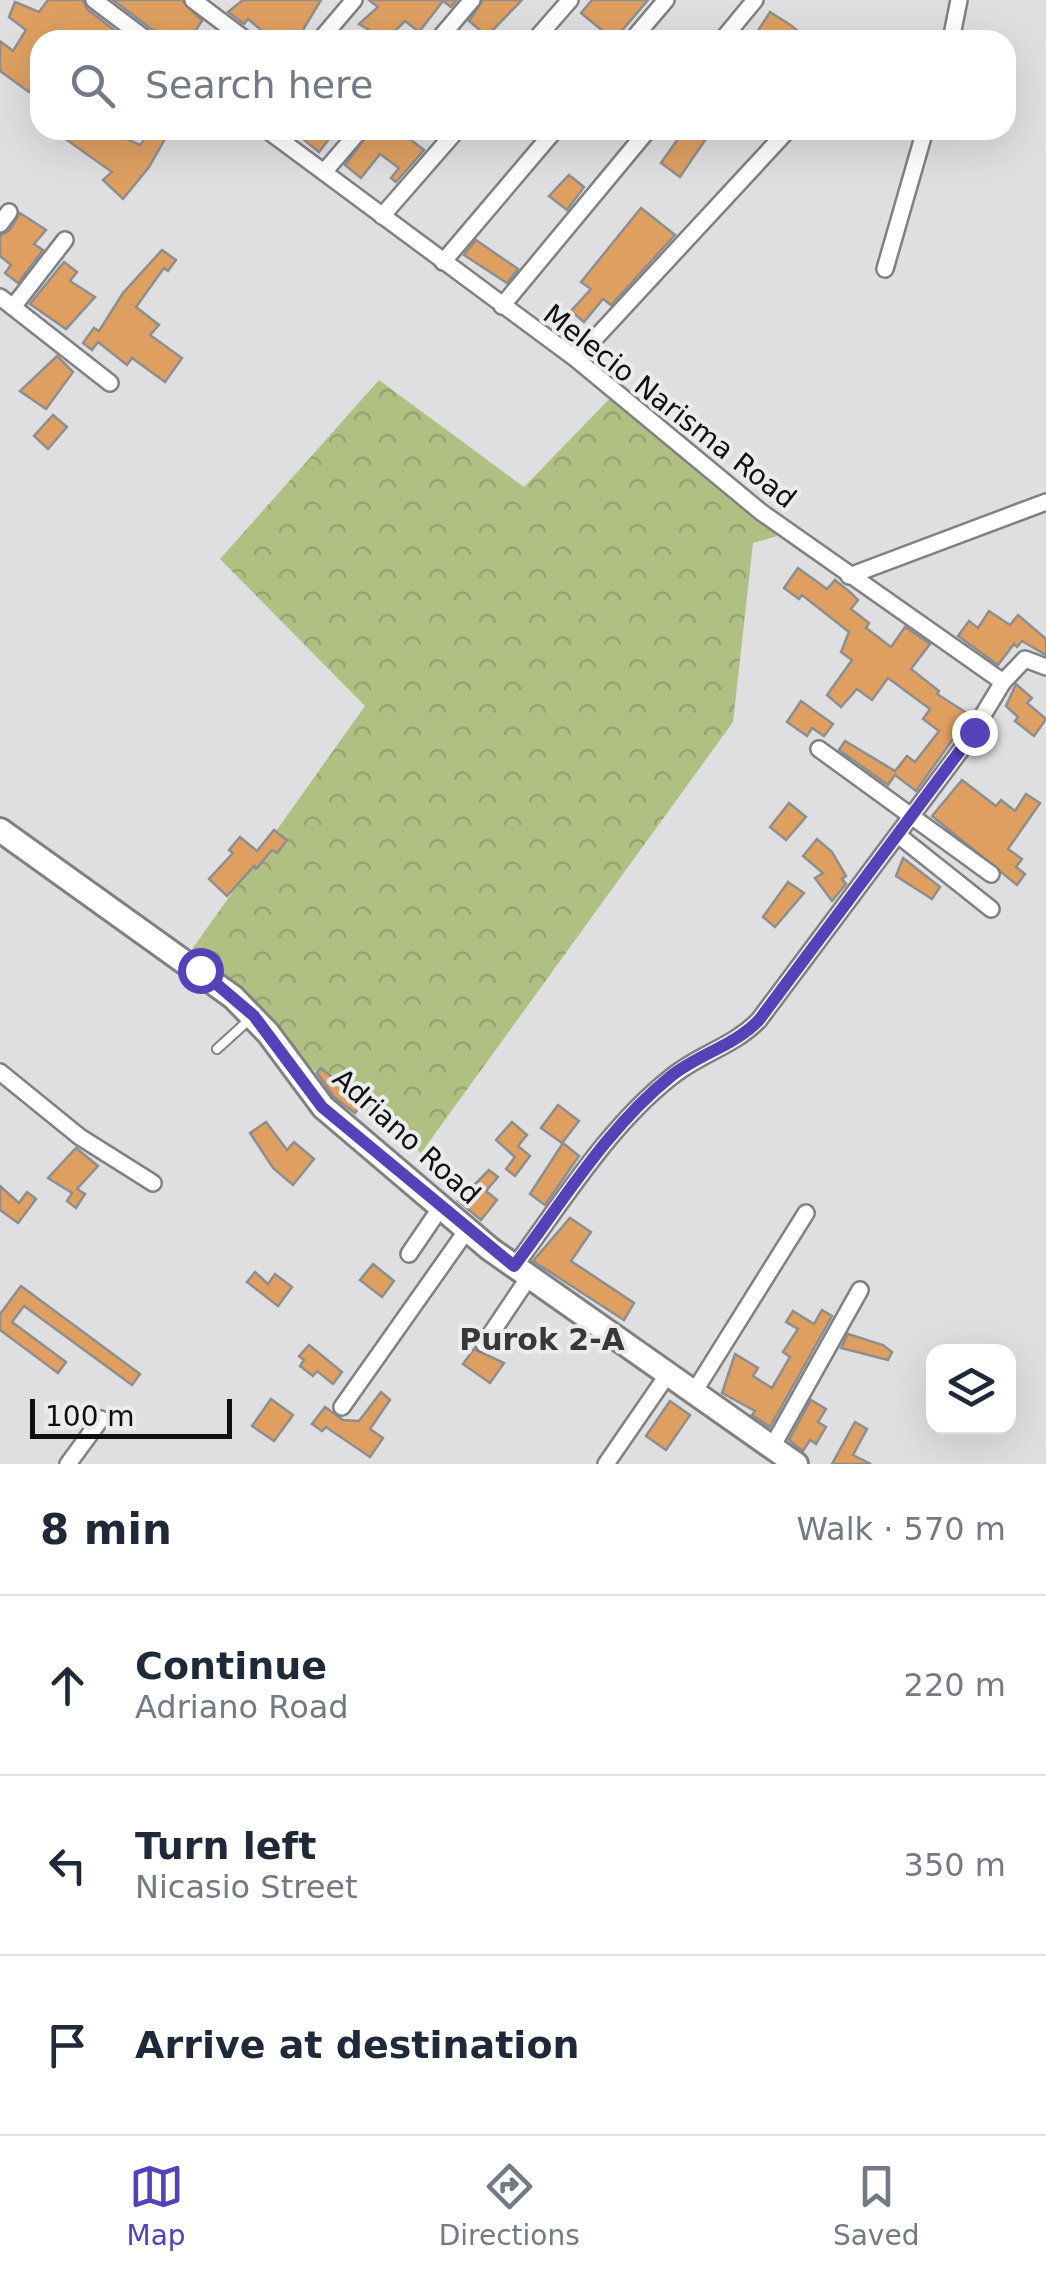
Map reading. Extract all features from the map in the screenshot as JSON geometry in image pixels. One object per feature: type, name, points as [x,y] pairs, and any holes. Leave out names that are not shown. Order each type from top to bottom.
[{"type":"street","points":[[94,0],[134,30]]},
{"type":"street","points":[[192,0],[233,30]]},
{"type":"street","points":[[212,14],[224,0]]},
{"type":"street","points":[[328,30],[354,0]]},
{"type":"street","points":[[446,30],[472,0]]},
{"type":"street","points":[[544,30],[570,0]]},
{"type":"street","points":[[640,30],[666,0]]},
{"type":"street","points":[[730,30],[755,0]]},
{"type":"street","points":[[953,30],[959,0]]},
{"type":"street","name":"Melecio Narisma Road","points":[[281,140],[576,359],[761,512],[1004,682]]},
{"type":"street","points":[[324,172],[351,140]]},
{"type":"street","points":[[382,216],[448,140]]},
{"type":"street","points":[[443,262],[547,140]]},
{"type":"street","points":[[502,306],[640,140]]},
{"type":"street","points":[[576,359],[779,140]]},
{"type":"street","points":[[884,269],[922,140]]},
{"type":"street","points":[[65,240],[6,302],[110,383]]},
{"type":"street","points":[[850,576],[1046,502]]},
{"type":"street","points":[[484,1344],[522,1272],[645,1100],[672,1076],[730,1045],[759,1020],[966,743],[1004,682],[1025,659],[1046,667]]},
{"type":"street","points":[[819,749],[914,814],[991,874]]},
{"type":"street","name":"Adriano Road","points":[[0,830],[200,970],[254,1016],[322,1107],[467,1230],[796,1464]]},
{"type":"street","points":[[898,835],[990,909]]},
{"type":"street","points":[[0,1072],[80,1137],[153,1183]]},
{"type":"street","points":[[409,1254],[441,1208]]},
{"type":"street","points":[[694,1392],[806,1213]]},
{"type":"street","points":[[342,1407],[467,1230]]},
{"type":"street","points":[[772,1447],[860,1290]]},
{"type":"street","points":[[606,1464],[668,1374]]},
{"type":"street","points":[[68,1464],[101,1419]]},
{"type":"lane","points":[[217,1049],[254,1016]]},
{"type":"green space","points":[[379,380],[524,487],[619,389],[777,536],[753,543],[733,722],[421,1153],[180,966],[365,706],[220,559]]},
{"type":"building","points":[[48,0],[83,0],[87,9],[114,30],[30,30],[29,92],[0,71],[0,41],[13,51],[26,30],[9,17],[15,2],[39,12]]},
{"type":"building","points":[[113,0],[182,0],[202,21],[196,30],[153,30]]},
{"type":"building","points":[[243,0],[321,0],[303,30],[261,30],[248,19],[244,24],[228,12]]},
{"type":"building","points":[[369,0],[457,0],[451,7],[443,1],[421,30],[405,21],[396,30],[369,30],[359,24],[378,7]]},
{"type":"building","points":[[483,0],[522,0],[493,30],[480,30],[469,21]]},
{"type":"building","points":[[592,0],[648,0],[622,30],[602,30],[581,13]]},
{"type":"building","points":[[770,12],[797,30],[758,30]]},
{"type":"building","points":[[67,140],[129,140],[140,145],[144,140],[164,140],[123,199],[103,180],[112,172]]},
{"type":"building","points":[[304,140],[328,140],[319,152]]},
{"type":"building","points":[[364,140],[411,140],[424,150],[396,182],[391,178],[399,168],[380,154],[361,178],[345,165]]},
{"type":"building","points":[[677,140],[705,140],[680,177],[661,163]]},
{"type":"building","points":[[569,175],[584,187],[567,210],[549,196]]},
{"type":"building","points":[[641,208],[675,235],[611,305],[603,299],[584,322],[571,311],[591,289],[581,282]]},
{"type":"building","points":[[20,213],[46,230],[34,244],[43,250],[18,283],[5,273],[11,265],[0,256],[0,235],[9,231]]},
{"type":"building","points":[[476,240],[518,269],[507,283],[464,255]]},
{"type":"building","points":[[162,250],[176,260],[168,271],[164,268],[136,307],[159,325],[150,335],[182,358],[165,382],[132,358],[127,365],[98,342],[92,350],[83,343],[94,328],[99,331],[123,293]]},
{"type":"building","points":[[64,262],[77,272],[70,281],[95,297],[66,329],[30,304]]},
{"type":"building","points":[[57,356],[73,372],[46,409],[20,391]]},
{"type":"building","points":[[53,415],[67,427],[48,449],[34,436]]},
{"type":"building","points":[[798,568],[827,589],[835,580],[851,593],[858,600],[851,609],[869,623],[866,628],[891,647],[905,627],[930,644],[911,669],[939,691],[937,694],[970,715],[916,791],[895,775],[888,785],[839,750],[845,741],[895,771],[907,756],[915,762],[939,731],[923,719],[930,709],[888,678],[872,700],[857,689],[841,707],[827,695],[852,660],[841,652],[849,632],[802,595],[799,599],[784,588]]},
{"type":"building","points":[[989,611],[1010,625],[1018,615],[1046,639],[1046,655],[1022,641],[1017,647],[1014,644],[998,665],[958,636],[969,621],[978,628]]},
{"type":"building","points":[[1016,684],[1032,698],[1027,703],[1046,719],[1034,736],[1015,721],[1018,717],[1006,706]]},
{"type":"building","points":[[801,701],[833,724],[824,736],[812,728],[807,736],[787,722]]},
{"type":"building","points":[[962,780],[996,806],[1001,800],[1015,811],[1026,794],[1040,803],[1008,849],[1022,859],[1016,867],[1025,874],[1017,885],[932,816]]},
{"type":"building","points":[[789,803],[806,817],[786,840],[770,827]]},
{"type":"building","points":[[274,830],[287,840],[277,853],[272,850],[257,868],[254,866],[227,896],[209,879],[233,853],[229,850],[240,837],[257,851]]},
{"type":"building","points":[[817,839],[832,852],[846,876],[842,879],[846,884],[832,901],[815,878],[823,873],[803,856]]},
{"type":"building","points":[[903,858],[940,887],[932,899],[896,876]]},
{"type":"building","points":[[788,882],[804,893],[775,927],[763,917]]},
{"type":"building","points":[[321,1068],[363,1103],[355,1113],[334,1097],[317,1073]]},
{"type":"building","points":[[558,1105],[579,1121],[562,1143],[541,1128]]},
{"type":"building","points":[[266,1122],[287,1150],[294,1142],[314,1159],[293,1185],[273,1168],[250,1133]]},
{"type":"building","points":[[512,1122],[527,1135],[518,1146],[530,1156],[515,1176],[506,1169],[515,1157],[496,1140]]},
{"type":"building","points":[[563,1143],[579,1156],[545,1205],[530,1194]]},
{"type":"building","points":[[76,1148],[98,1166],[77,1189],[85,1194],[76,1208],[67,1201],[72,1193],[48,1178]]},
{"type":"building","points":[[489,1170],[498,1177],[486,1191],[497,1200],[481,1220],[458,1201]]},
{"type":"building","points":[[0,1186],[19,1203],[27,1192],[36,1199],[18,1223],[0,1210]]},
{"type":"building","points":[[570,1218],[591,1232],[571,1261],[634,1303],[624,1320],[533,1261]]},
{"type":"building","points":[[373,1264],[394,1281],[382,1297],[360,1280]]},
{"type":"building","points":[[255,1272],[268,1284],[275,1274],[292,1287],[278,1306],[247,1282]]},
{"type":"building","points":[[21,1286],[140,1374],[132,1385],[24,1306],[12,1322],[66,1362],[58,1373],[0,1330],[0,1314]]},
{"type":"building","points":[[822,1310],[832,1316],[770,1427],[752,1415],[755,1411],[722,1393],[735,1354],[758,1368],[753,1376],[772,1388],[790,1357],[783,1352],[798,1329],[786,1322],[793,1311],[814,1324]]},
{"type":"building","points":[[848,1334],[883,1345],[892,1352],[888,1360],[841,1348]]},
{"type":"building","points":[[309,1345],[342,1372],[333,1384],[317,1371],[313,1376],[300,1366],[304,1360],[299,1356]]},
{"type":"building","points":[[474,1349],[504,1363],[490,1383],[463,1364]]},
{"type":"building","points":[[381,1392],[390,1400],[370,1429],[383,1438],[370,1457],[326,1427],[322,1431],[312,1424],[325,1407],[343,1420],[359,1421]]},
{"type":"building","points":[[271,1399],[293,1415],[274,1441],[252,1426]]},
{"type":"building","points":[[811,1400],[826,1409],[818,1422],[826,1427],[816,1444],[810,1440],[803,1451],[789,1440]]},
{"type":"building","points":[[670,1401],[690,1415],[666,1450],[646,1436]]},
{"type":"building","points":[[855,1422],[867,1429],[853,1455],[871,1464],[832,1464]]},
{"type":"district","name":"Purok 2-A","points":[[542,1340]]},
{"type":"route","points":[[200,970],[254,1016],[322,1107],[514,1266],[604,1146],[645,1100],[672,1076],[730,1045],[759,1020],[974,732]]}]
